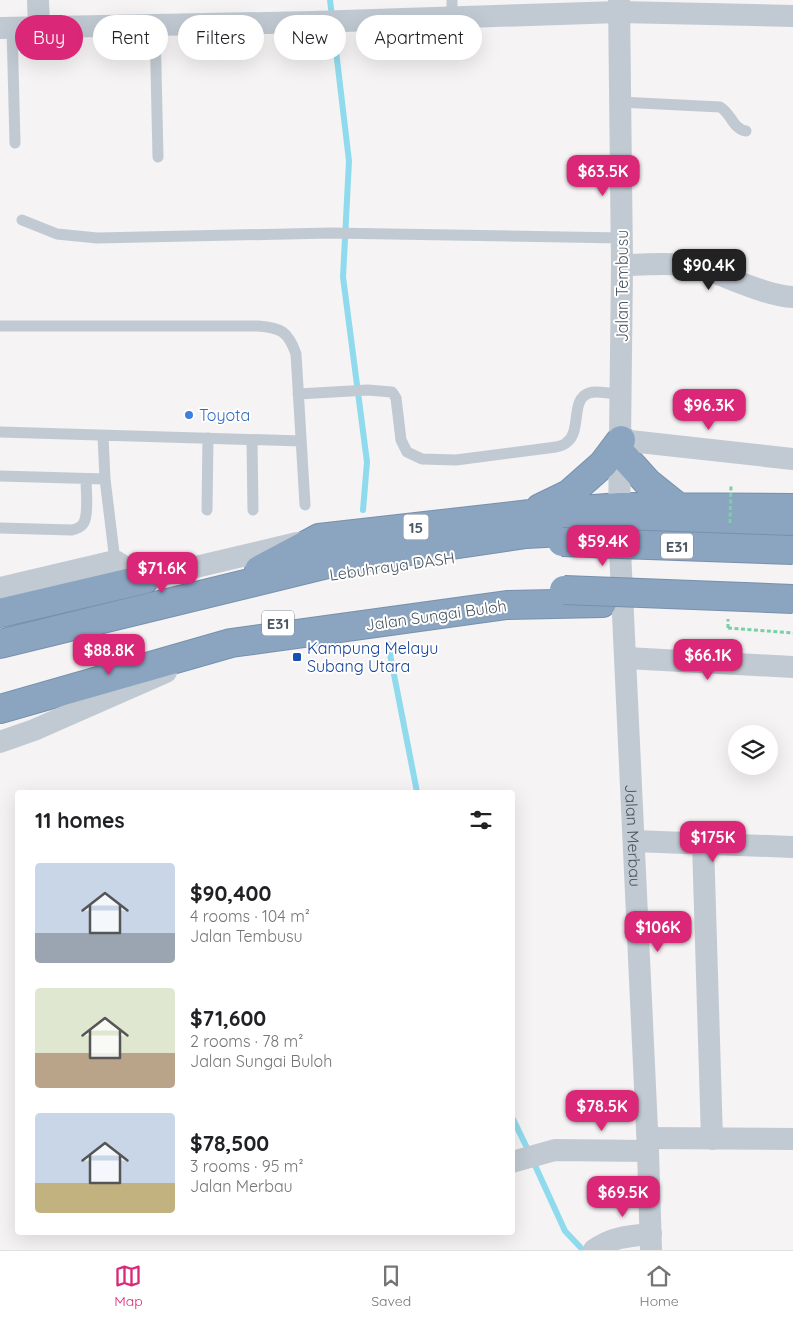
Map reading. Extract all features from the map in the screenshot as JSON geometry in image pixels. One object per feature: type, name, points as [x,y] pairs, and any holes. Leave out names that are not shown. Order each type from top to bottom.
[{"type":"highway","points":[[530,514],[569,494],[621,446],[648,483],[678,507]]},
{"type":"highway","name":"15","points":[[0,644],[336,562],[526,534],[678,507],[793,508]]},
{"type":"highway","name":"15","points":[[225,589],[319,538],[530,514],[793,527]]},
{"type":"highway","name":"Lebuhraya DASH","points":[[0,655],[276,583],[562,542],[793,550]]},
{"type":"highway","points":[[0,613],[145,579]]},
{"type":"highway","name":"E31","points":[[0,696],[282,622],[564,590],[793,599]]},
{"type":"highway","name":"Jalan Sungai Buloh","points":[[0,709],[231,643],[507,605],[623,603],[793,608]]},
{"type":"street","points":[[38,0],[39,15]]},
{"type":"street","name":"Jalan Tembusu","points":[[619,6],[622,238],[619,518],[623,603]]},
{"type":"street","points":[[168,25],[353,20],[452,8],[722,7],[793,16]]},
{"type":"street","points":[[622,265],[677,264],[702,269],[754,287],[793,297]]},
{"type":"street","points":[[621,446],[793,459]]},
{"type":"street","points":[[0,588],[115,561],[145,579],[319,538]]},
{"type":"street","name":"Jalan Merbau","points":[[623,603],[651,1242]]},
{"type":"street","points":[[0,742],[34,730],[231,643]]},
{"type":"street","points":[[626,658],[793,667]]},
{"type":"street","points":[[634,841],[793,847]]},
{"type":"street","points":[[703,843],[712,1139]]},
{"type":"street","points":[[515,1161],[555,1150],[648,1145],[712,1139],[793,1139]]},
{"type":"street","points":[[599,1246],[621,1237],[651,1242]]},
{"type":"lane","points":[[6,28],[15,143]]},
{"type":"lane","points":[[156,60],[158,157]]},
{"type":"lane","points":[[620,102],[720,107],[738,129],[746,131]]},
{"type":"lane","points":[[22,220],[57,234],[97,238],[331,232],[622,238]]},
{"type":"lane","points":[[0,326],[258,326],[284,332],[291,341],[296,354],[305,505]]},
{"type":"lane","points":[[298,394],[368,390],[392,392],[396,398],[401,440],[407,452],[422,459],[456,460],[556,448],[568,442],[574,434],[579,403],[583,396],[588,393],[621,395]]},
{"type":"lane","points":[[0,432],[301,441]]},
{"type":"lane","points":[[103,436],[105,479],[115,561]]},
{"type":"lane","points":[[207,510],[208,438]]},
{"type":"lane","points":[[252,441],[253,510]]},
{"type":"lane","points":[[0,476],[105,479]]},
{"type":"lane","points":[[0,528],[72,530],[79,528],[84,524],[86,517],[86,478]]},
{"type":"path","points":[[728,628],[793,632]]},
{"type":"waterway","points":[[330,0],[349,161],[343,277],[367,462],[363,510]]},
{"type":"waterway","points":[[388,644],[417,790]]},
{"type":"waterway","points":[[515,1123],[529,1152]]},
{"type":"waterway","points":[[533,1161],[565,1231],[583,1250]]},
{"type":"place","name":"Toyota","points":[[189,415]]},
{"type":"place","name":"Kampung Melayu Subang Utara","points":[[297,657]]}]
